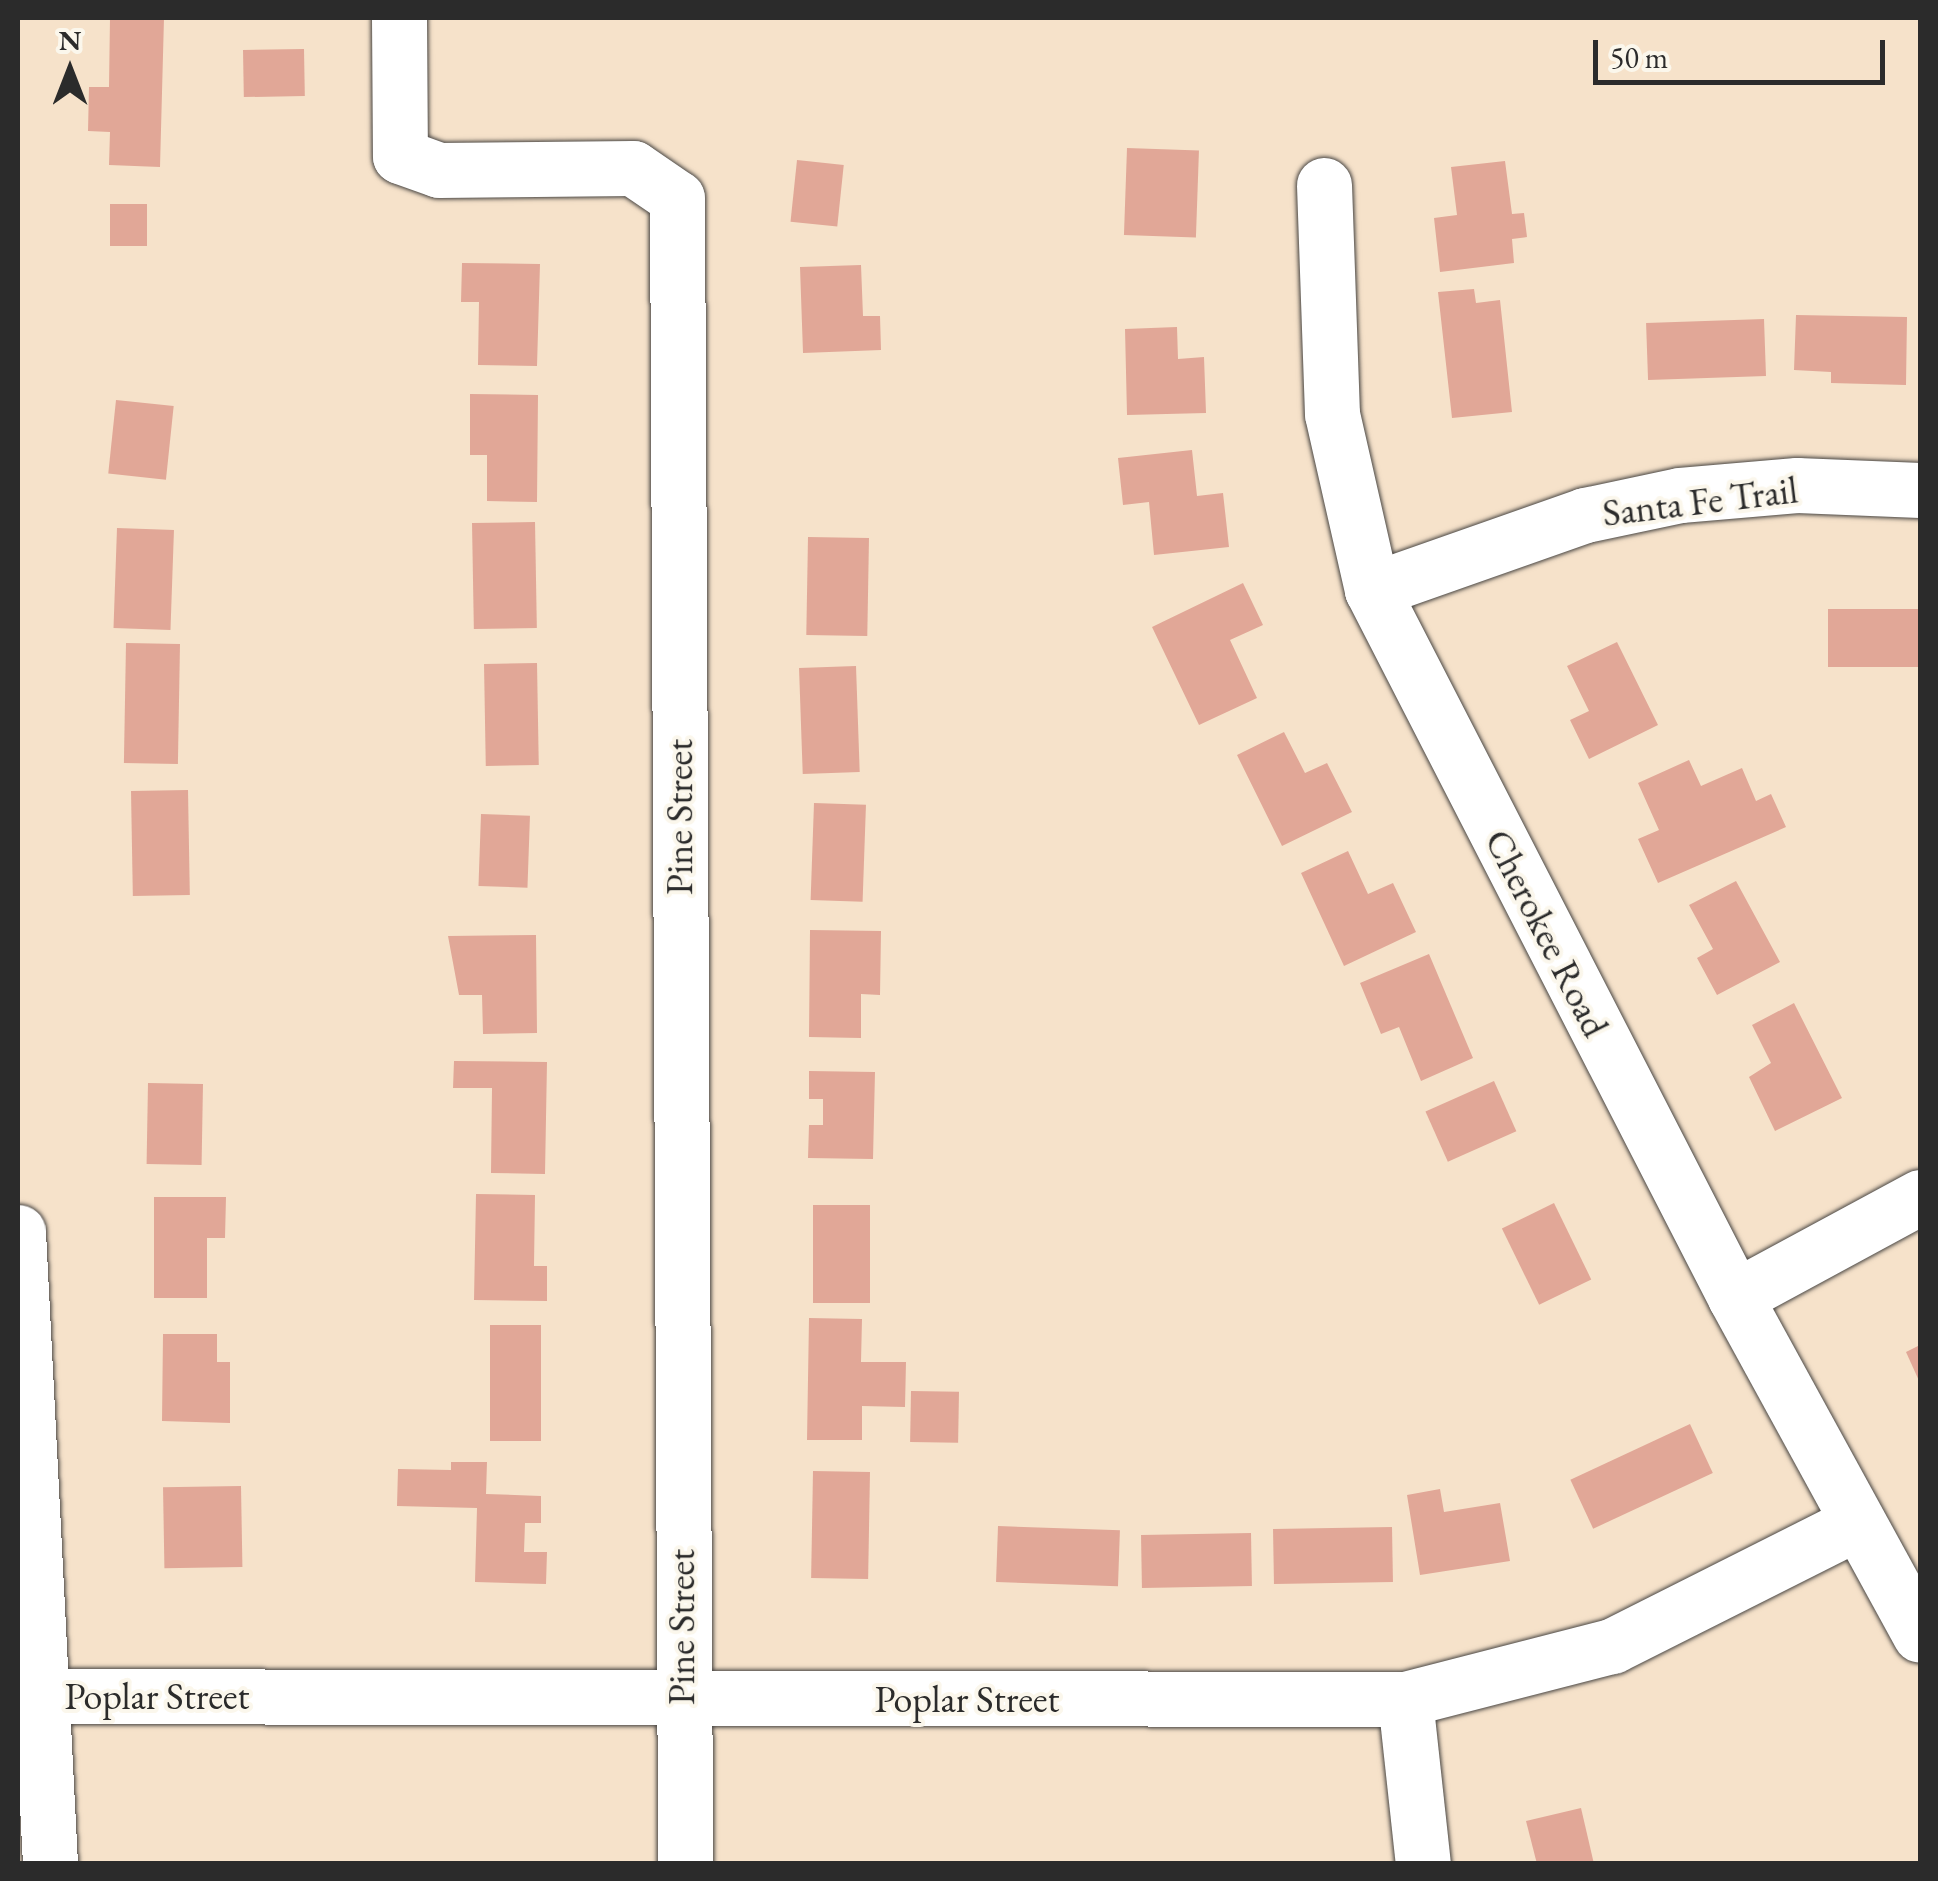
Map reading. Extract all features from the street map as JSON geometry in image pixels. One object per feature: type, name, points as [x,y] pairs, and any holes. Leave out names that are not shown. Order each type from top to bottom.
[{"type":"street","name":"Pine Street","points":[[399,18],[400,156],[439,170],[633,168],[677,198],[681,1698],[685,1864]]},
{"type":"street","name":"Cherokee Road","points":[[1324,185],[1332,414],[1372,590],[1735,1297],[1855,1524],[1920,1636]]},
{"type":"street","name":"Santa Fe Trail","points":[[1372,590],[1586,515],[1680,495],[1797,484],[1920,490]]},
{"type":"street","points":[[1735,1297],[1920,1196]]},
{"type":"street","points":[[18,1232],[22,1426],[43,1696],[50,1864]]},
{"type":"street","name":"Poplar Street","points":[[43,1696],[1405,1698],[1612,1646],[1855,1524]]},
{"type":"street","points":[[1405,1698],[1423,1864]]},
{"type":"building","points":[[110,18],[164,18],[160,167],[109,165],[110,132],[88,131],[89,87],[109,87]]},
{"type":"building","points":[[304,49],[305,96],[244,97],[243,50]]},
{"type":"building","points":[[1127,148],[1199,151],[1196,237],[1124,235]]},
{"type":"building","points":[[797,160],[844,165],[837,227],[791,222]]},
{"type":"building","points":[[1505,161],[1512,214],[1524,213],[1527,237],[1512,239],[1514,263],[1440,272],[1434,218],[1457,215],[1451,167]]},
{"type":"building","points":[[110,204],[147,204],[147,246],[110,246]]},
{"type":"building","points":[[462,263],[540,264],[537,366],[478,365],[479,302],[461,302]]},
{"type":"building","points":[[861,265],[863,316],[880,316],[881,350],[803,353],[800,267]]},
{"type":"building","points":[[1474,289],[1476,303],[1500,300],[1512,412],[1452,418],[1438,292]]},
{"type":"building","points":[[1796,315],[1907,317],[1906,385],[1831,383],[1831,372],[1794,370]]},
{"type":"building","points":[[1764,319],[1766,376],[1648,380],[1646,323]]},
{"type":"building","points":[[1177,327],[1178,359],[1204,357],[1206,413],[1127,415],[1125,329]]},
{"type":"building","points":[[470,394],[538,395],[537,502],[487,501],[487,455],[470,455]]},
{"type":"building","points":[[116,400],[174,406],[166,480],[108,474]]},
{"type":"building","points":[[1192,450],[1197,496],[1223,493],[1229,547],[1154,555],[1149,502],[1123,505],[1118,458]]},
{"type":"building","points":[[535,522],[537,628],[474,629],[472,523]]},
{"type":"building","points":[[117,528],[174,530],[170,630],[114,628]]},
{"type":"building","points":[[808,537],[869,538],[867,636],[806,635]]},
{"type":"building","points":[[1243,583],[1263,625],[1230,640],[1257,698],[1199,725],[1152,627]]},
{"type":"building","points":[[1828,609],[1920,609],[1920,667],[1828,667]]},
{"type":"building","points":[[1617,642],[1658,725],[1589,759],[1570,720],[1589,711],[1567,666]]},
{"type":"building","points":[[126,643],[180,644],[178,764],[124,763]]},
{"type":"building","points":[[537,663],[539,765],[486,766],[484,664]]},
{"type":"building","points":[[856,666],[860,772],[803,774],[799,668]]},
{"type":"building","points":[[1284,732],[1305,773],[1327,763],[1352,812],[1282,846],[1237,755]]},
{"type":"building","points":[[1689,760],[1701,786],[1742,768],[1756,801],[1771,794],[1786,827],[1658,883],[1638,839],[1659,830],[1638,783]]},
{"type":"building","points":[[188,790],[190,895],[133,896],[131,791]]},
{"type":"building","points":[[814,803],[866,805],[863,902],[811,900]]},
{"type":"building","points":[[481,814],[530,816],[527,888],[478,886]]},
{"type":"building","points":[[1348,851],[1368,894],[1393,883],[1416,932],[1344,966],[1301,873]]},
{"type":"building","points":[[1736,881],[1780,962],[1717,995],[1697,958],[1713,949],[1689,905]]},
{"type":"building","points":[[810,930],[881,931],[880,995],[861,994],[861,1038],[809,1037]]},
{"type":"building","points":[[536,935],[537,1033],[483,1034],[482,995],[459,995],[448,936]]},
{"type":"building","points":[[1429,954],[1473,1058],[1421,1081],[1399,1027],[1381,1034],[1360,983]]},
{"type":"building","points":[[1794,1003],[1842,1098],[1775,1131],[1749,1077],[1771,1063],[1752,1025]]},
{"type":"building","points":[[454,1061],[547,1062],[545,1174],[491,1173],[492,1088],[453,1088]]},
{"type":"building","points":[[809,1071],[875,1072],[873,1159],[808,1158],[809,1125],[823,1125],[823,1099],[809,1099]]},
{"type":"building","points":[[1494,1081],[1516,1131],[1448,1162],[1425,1112]]},
{"type":"building","points":[[148,1083],[203,1084],[202,1165],[147,1164]]},
{"type":"building","points":[[476,1194],[535,1195],[534,1266],[547,1266],[547,1301],[474,1300]]},
{"type":"building","points":[[154,1197],[226,1197],[225,1238],[207,1238],[207,1298],[154,1298]]},
{"type":"building","points":[[1554,1203],[1591,1279],[1539,1305],[1502,1228]]},
{"type":"building","points":[[813,1205],[870,1205],[870,1303],[813,1303]]},
{"type":"building","points":[[809,1318],[862,1319],[861,1362],[906,1362],[905,1407],[862,1406],[862,1440],[807,1440]]},
{"type":"building","points":[[490,1325],[541,1325],[541,1441],[490,1441]]},
{"type":"building","points":[[163,1334],[217,1334],[217,1362],[230,1362],[230,1423],[162,1421]]},
{"type":"building","points":[[1920,1345],[1920,1383],[1906,1352]]},
{"type":"building","points":[[911,1391],[959,1392],[958,1443],[910,1442]]},
{"type":"building","points":[[1690,1424],[1713,1473],[1593,1529],[1570,1480]]},
{"type":"building","points":[[451,1462],[487,1462],[486,1494],[541,1496],[541,1523],[525,1523],[524,1552],[547,1552],[546,1584],[475,1582],[477,1508],[397,1506],[398,1469],[451,1470]]},
{"type":"building","points":[[813,1471],[870,1472],[868,1579],[811,1578]]},
{"type":"building","points":[[241,1486],[242,1567],[164,1568],[163,1487]]},
{"type":"building","points":[[1440,1489],[1444,1512],[1500,1503],[1510,1561],[1420,1575],[1407,1495]]},
{"type":"building","points":[[998,1526],[1120,1530],[1118,1586],[996,1582]]},
{"type":"building","points":[[1392,1527],[1393,1582],[1274,1584],[1273,1529]]},
{"type":"building","points":[[1251,1533],[1252,1586],[1142,1588],[1141,1535]]},
{"type":"building","points":[[1581,1808],[1594,1864],[1537,1864],[1526,1821]]}]
